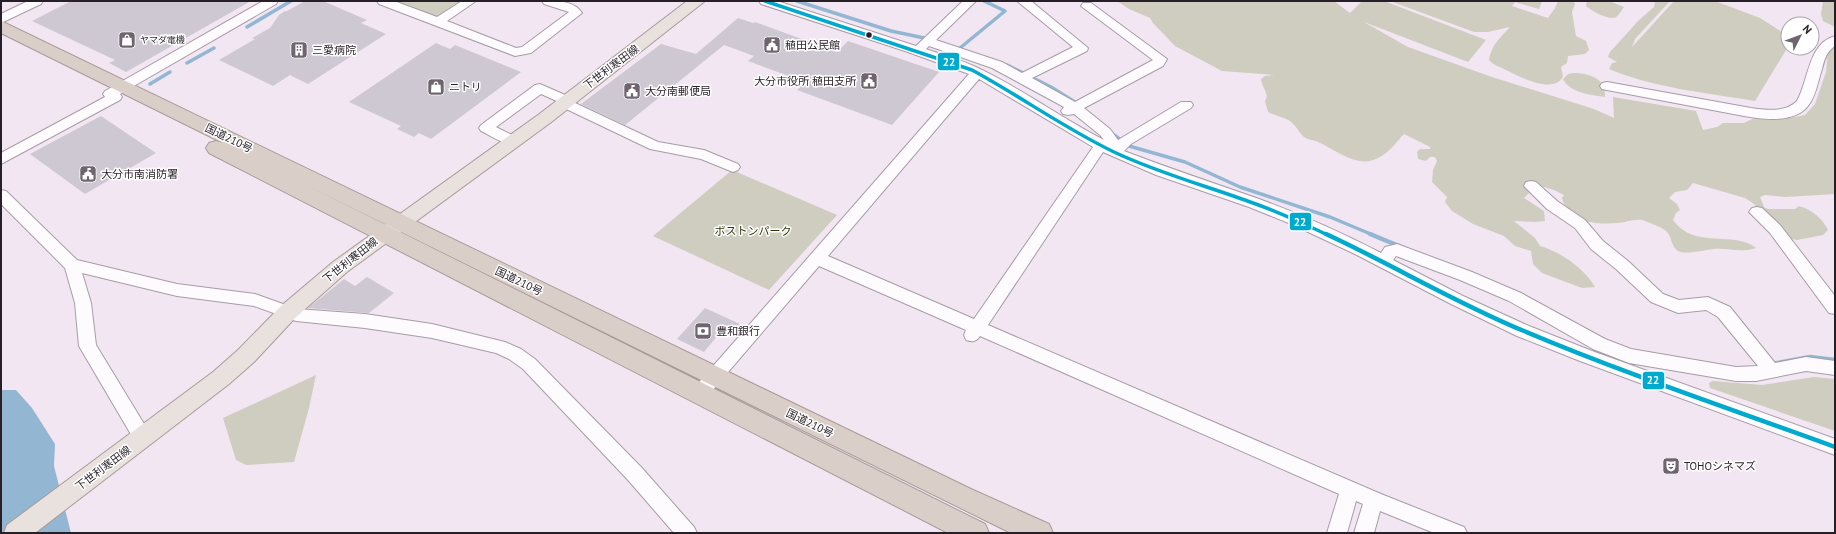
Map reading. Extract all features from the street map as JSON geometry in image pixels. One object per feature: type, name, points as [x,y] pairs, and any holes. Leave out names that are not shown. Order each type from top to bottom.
[{"type":"highway","name":"国道210号","points":[[1,26],[116,92]]},
{"type":"highway","name":"国道210号","points":[[1,39],[116,92],[392,228],[714,376],[1039,533]]},
{"type":"highway","name":"国道210号","points":[[392,228],[699,394],[975,533]]},
{"type":"main road","name":"下世利寒田線","points":[[16,533],[233,367],[288,312],[336,270],[566,102],[697,1]]},
{"type":"street","points":[[1,19],[37,1]]},
{"type":"street","points":[[383,1],[511,52],[526,50],[576,13],[574,10],[548,1]]},
{"type":"street","points":[[438,22],[470,1]]},
{"type":"street","points":[[766,1],[922,46],[987,62],[1078,106],[1108,135],[1112,142],[1116,145]]},
{"type":"street","points":[[922,46],[970,1]]},
{"type":"street","points":[[1022,78],[1082,48],[1023,1]]},
{"type":"street","points":[[1,159],[266,2]]},
{"type":"street","points":[[1055,119],[1158,63],[1160,59],[1087,6]]},
{"type":"street","points":[[1607,86],[1746,111],[1771,114],[1784,112],[1796,108],[1803,102],[1821,52],[1829,43],[1835,40]]},
{"type":"street","points":[[922,46],[1004,87],[1055,119],[1116,145],[1161,171],[1272,210],[1346,242],[1457,300],[1523,331],[1579,354],[1835,446]]},
{"type":"street","points":[[699,394],[977,73]]},
{"type":"street","points":[[513,141],[486,128],[540,88],[647,143],[663,148],[708,156],[733,167]]},
{"type":"street","points":[[975,331],[1116,145],[1186,105]]},
{"type":"street","points":[[1531,186],[1545,199],[1580,224],[1597,245],[1622,265],[1657,298],[1678,307],[1708,303],[1724,312],[1748,340],[1771,371]]},
{"type":"street","points":[[1,195],[72,265],[83,303],[85,331],[88,346],[134,444]]},
{"type":"street","points":[[1757,212],[1775,229],[1791,252],[1827,287],[1835,308]]},
{"type":"street","points":[[1384,261],[1391,251],[1397,250],[1466,276],[1515,297],[1598,344],[1615,352],[1629,356],[1736,374],[1756,374],[1806,364],[1835,368]]},
{"type":"street","points":[[814,262],[1349,493],[1434,533]]},
{"type":"street","points":[[72,265],[177,290],[261,301],[296,315],[365,321],[422,329],[490,345],[521,357],[530,364],[635,474],[687,533]]},
{"type":"street","points":[[1681,391],[1682,365]]},
{"type":"street","points":[[1337,533],[1349,493]]},
{"type":"street","points":[[1364,533],[1373,504]]},
{"type":"street","points":[[1373,504],[1457,533]]},
{"type":"green space","points":[[393,1],[467,1],[444,17],[434,17]]},
{"type":"green space","points":[[1117,1],[1334,1],[1350,13],[1362,1],[1384,1],[1486,40],[1468,62],[1364,22],[1408,47],[1492,77],[1594,109],[1614,118],[1613,97],[1696,111],[1703,130],[1717,127],[1723,123],[1744,123],[1754,118],[1790,118],[1805,115],[1815,104],[1826,72],[1828,52],[1835,46],[1835,194],[1785,197],[1765,195],[1760,197],[1764,207],[1768,209],[1795,209],[1799,206],[1808,209],[1820,218],[1828,230],[1823,235],[1797,240],[1787,238],[1754,204],[1745,198],[1693,183],[1687,190],[1675,192],[1669,198],[1677,204],[1680,210],[1676,213],[1673,220],[1682,229],[1692,234],[1703,237],[1737,240],[1756,248],[1746,250],[1714,249],[1681,252],[1674,247],[1668,233],[1658,226],[1641,220],[1620,223],[1600,223],[1584,220],[1576,217],[1565,206],[1562,198],[1564,195],[1554,190],[1528,182],[1531,191],[1524,198],[1544,211],[1545,221],[1514,221],[1535,238],[1540,246],[1556,252],[1572,262],[1591,280],[1595,287],[1582,288],[1542,273],[1533,264],[1531,251],[1515,246],[1504,236],[1473,224],[1452,211],[1445,202],[1447,197],[1432,182],[1433,170],[1437,161],[1435,157],[1430,157],[1426,161],[1418,159],[1417,152],[1420,149],[1430,149],[1430,147],[1404,134],[1384,155],[1380,157],[1364,161],[1348,158],[1318,142],[1306,138],[1290,121],[1268,112],[1265,101],[1267,97],[1261,79],[1265,76],[1274,75],[1222,71],[1175,46],[1150,18],[1129,9]]},
{"type":"green space","points":[[1390,1],[1542,1],[1539,9],[1515,2],[1512,6],[1548,18],[1558,1],[1573,1],[1575,4],[1572,12],[1576,36],[1586,41],[1589,50],[1585,54],[1568,56],[1567,63],[1561,67],[1563,76],[1559,81],[1553,84],[1537,83],[1493,64],[1489,60],[1494,46],[1510,27],[1488,32],[1474,32]]},
{"type":"green space","points":[[1587,1],[1609,1],[1624,7],[1616,17],[1609,18],[1588,8],[1586,6]]},
{"type":"green space","points":[[1655,1],[1670,1],[1635,39],[1632,47],[1674,1],[1715,1],[1760,18],[1780,31],[1780,56],[1782,56],[1755,101],[1662,85],[1626,76],[1609,69],[1612,63],[1617,62],[1608,57],[1610,52],[1639,20],[1654,7]]},
{"type":"green space","points":[[1823,1],[1835,1],[1835,27],[1823,21],[1821,14]]},
{"type":"green space","points":[[1568,74],[1585,74],[1600,81],[1605,91],[1605,97],[1581,92],[1566,84],[1563,79]]},
{"type":"green space","name":"ボストンパーク","points":[[732,170],[837,215],[769,290],[653,236]]},
{"type":"green space","points":[[316,375],[309,408],[294,462],[246,465],[236,460],[223,418]]},
{"type":"green space","points":[[1814,377],[1835,379],[1835,431],[1710,388],[1709,383],[1713,381],[1762,385]]},
{"type":"water","points":[[1,390],[16,390],[32,408],[55,444],[54,466],[71,533],[1,533]]},
{"type":"building","name":"ヤマダ電機","points":[[71,1],[251,1],[126,72],[109,63],[115,60],[32,21]]},
{"type":"building","name":"三愛病院","points":[[305,1],[323,1],[367,20],[361,23],[386,34],[308,84],[290,75],[273,86],[219,60],[255,39],[252,38],[270,28],[279,15]]},
{"type":"building","points":[[738,18],[753,23],[755,22],[837,52],[848,41],[939,72],[892,125],[797,90],[805,82],[748,61],[754,56],[724,45],[625,125],[581,104],[661,44],[696,54]]},
{"type":"building","name":"ニトリ","points":[[436,43],[450,49],[455,45],[521,72],[431,139],[419,133],[414,137],[397,129],[401,126],[349,102]]},
{"type":"building","name":"大分市南消防署","points":[[101,116],[156,153],[85,194],[30,154]]},
{"type":"building","points":[[367,277],[394,293],[369,313],[308,308],[344,279],[355,286]]},
{"type":"building","name":"豊和銀行","points":[[705,308],[740,324],[731,333],[723,329],[704,352],[677,339]]},
{"type":"waterway","points":[[247,27],[291,1]]},
{"type":"waterway","points":[[797,1],[891,31],[929,39]]},
{"type":"waterway","points":[[960,48],[1005,11],[984,1]]},
{"type":"waterway","points":[[187,63],[214,48]]},
{"type":"waterway","points":[[1007,65],[1051,87],[1078,104]]},
{"type":"waterway","points":[[150,84],[170,72]]},
{"type":"waterway","points":[[1114,135],[1129,146],[1185,162],[1240,187],[1330,217],[1373,235]]},
{"type":"waterway","points":[[1370,234],[1399,246]]},
{"type":"waterway","points":[[1772,364],[1810,357],[1835,360]]},
{"type":"transit line","name":"22","points":[[765,1],[910,48],[972,70],[1004,87],[1073,130],[1114,152],[1161,171],[1254,203],[1296,220],[1361,250],[1457,300],[1523,331],[1586,356],[1835,447]]},
{"type":"place","name":"ヤマダ電機","points":[[127,40]]},
{"type":"place","name":"稙田公民館","points":[[772,45]]},
{"type":"place","name":"三愛病院","points":[[299,50]]},
{"type":"place","name":"大分市役所 稙田支所","points":[[869,81]]},
{"type":"place","name":"ニトリ","points":[[436,87]]},
{"type":"place","name":"大分南郵便局","points":[[632,91]]},
{"type":"place","name":"大分市南消防署","points":[[88,174]]},
{"type":"place","name":"豊和銀行","points":[[703,331]]},
{"type":"place","name":"TOHOシネマズ","points":[[1671,466]]}]
